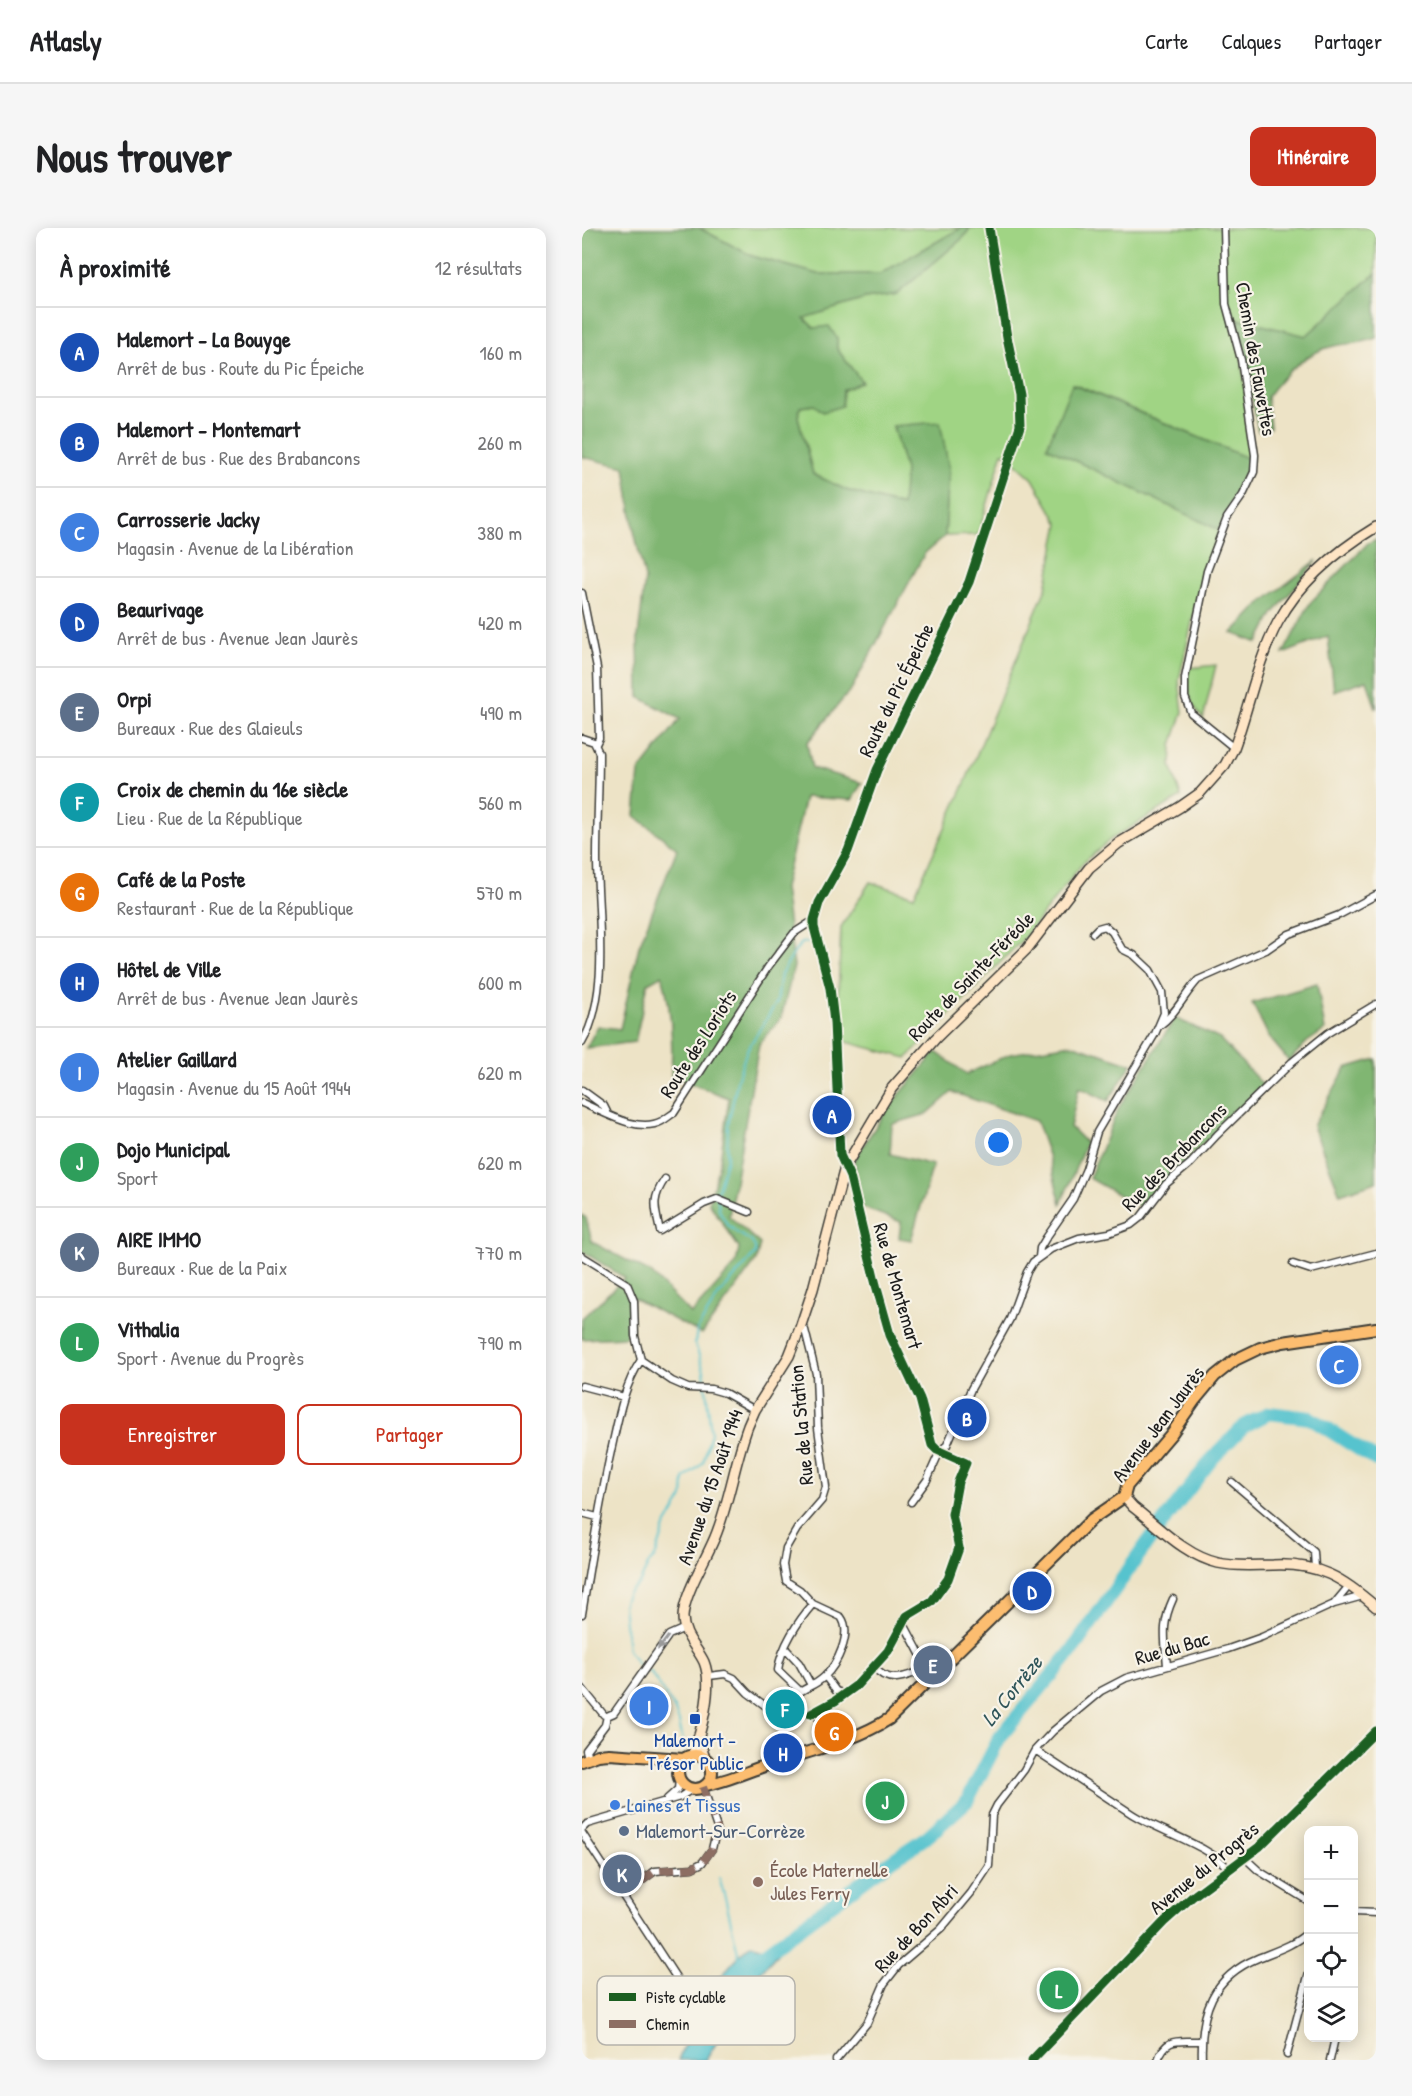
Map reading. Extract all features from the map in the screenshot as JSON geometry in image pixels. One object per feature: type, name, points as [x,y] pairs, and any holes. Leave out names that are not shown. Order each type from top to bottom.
[{"type":"main road","name":"Route de Sainte-Féréole","points":[[845,1167],[892,1088],[936,1038],[1028,949],[1089,868],[1119,843],[1200,793],[1226,765],[1234,748],[1268,644],[1291,601],[1329,561],[1352,542],[1376,527]]},
{"type":"main road","name":"Avenue du 15 Août 1944","points":[[685,1628],[683,1619],[685,1604],[717,1534],[740,1448],[755,1410],[789,1356],[800,1328],[813,1289],[845,1167]]},
{"type":"main road","name":"Avenue Jean Jaurès","points":[[700,1787],[726,1781],[852,1737],[889,1719],[930,1673],[1092,1519],[1124,1497],[1127,1486],[1172,1432],[1195,1400],[1215,1376],[1235,1360],[1260,1348],[1283,1342],[1376,1328]]},
{"type":"main road","points":[[1124,1497],[1187,1548],[1216,1563],[1232,1566],[1293,1564],[1315,1568],[1339,1578],[1371,1600]]},
{"type":"main road","points":[[685,1628],[709,1676],[699,1738],[688,1758],[678,1768],[679,1776],[682,1784],[700,1787],[710,1778],[711,1769]]},
{"type":"main road","points":[[699,1738],[705,1759],[711,1769],[716,1774],[736,1776]]},
{"type":"main road","points":[[585,1760],[609,1754],[705,1759]]},
{"type":"main road","points":[[658,1758],[670,1765],[679,1776]]},
{"type":"street","name":"Route du Pic Épeiche","points":[[814,920],[819,903],[848,851],[877,770],[969,582],[1020,426],[1019,394],[989,228]]},
{"type":"street","name":"Chemin des Fauvettes","points":[[1224,228],[1226,304],[1241,360],[1256,455],[1254,472],[1243,495],[1227,518],[1207,571],[1185,678],[1185,697],[1191,713],[1234,748]]},
{"type":"street","points":[[582,593],[597,668],[599,738],[597,744],[599,753],[597,859],[599,990],[588,1033],[582,1043]]},
{"type":"street","points":[[582,738],[597,744]]},
{"type":"street","points":[[1159,1026],[1170,1018],[1198,980],[1266,950],[1289,934],[1339,915],[1376,895]]},
{"type":"street","name":"Route des Loriots","points":[[582,1102],[631,1123],[648,1125],[662,1122],[674,1113],[768,967],[794,933],[814,920]]},
{"type":"street","points":[[814,920],[834,1022],[840,1155],[845,1167]]},
{"type":"street","points":[[911,1502],[927,1480],[940,1451],[947,1445],[971,1389],[1010,1319],[1027,1272],[1039,1257],[1040,1248],[1073,1199],[1086,1169],[1097,1132],[1159,1026],[1164,1013],[1162,992],[1150,970],[1134,955],[1122,949],[1112,932],[1105,927],[1098,928],[1093,933]]},
{"type":"street","name":"Rue des Brabancons","points":[[1039,1257],[1079,1238],[1108,1233],[1131,1225],[1140,1218],[1166,1184],[1191,1163],[1292,1062],[1328,1033],[1376,1004]]},
{"type":"street","points":[[582,1090],[604,1106],[607,1113]]},
{"type":"street","name":"Rue de Montemart","points":[[845,1167],[850,1177],[890,1335],[920,1399],[932,1445],[940,1451]]},
{"type":"street","points":[[665,1179],[654,1198],[660,1231],[704,1204],[717,1199],[749,1212]]},
{"type":"street","points":[[1293,1264],[1311,1270],[1376,1253]]},
{"type":"street","points":[[582,1256],[627,1284],[634,1301],[635,1336],[641,1360],[624,1397],[597,1517],[582,1614]]},
{"type":"street","name":"Rue de la Station","points":[[800,1328],[805,1330],[816,1374],[818,1428],[826,1487],[822,1500],[797,1529],[786,1548],[783,1565],[786,1581],[800,1590],[813,1604],[843,1620],[846,1634],[825,1676]]},
{"type":"street","points":[[641,1360],[672,1381],[688,1388],[711,1389],[725,1393],[755,1410]]},
{"type":"street","points":[[582,1386],[624,1397]]},
{"type":"street","points":[[811,1714],[857,1685],[888,1651],[907,1616],[932,1601],[948,1579],[959,1548],[952,1514],[958,1482],[966,1463],[940,1451]]},
{"type":"street","points":[[1232,1482],[1314,1552],[1315,1568]]},
{"type":"street","points":[[582,1514],[597,1517]]},
{"type":"street","name":"Rue du Bac","points":[[1334,1604],[1349,1586]]},
{"type":"street","points":[[1167,1666],[1164,1628],[1166,1615],[1173,1599]]},
{"type":"street","name":"Rue du Bac","points":[[1035,1750],[1053,1731],[1101,1691],[1126,1678],[1262,1637],[1334,1604],[1371,1600]]},
{"type":"street","points":[[800,1691],[778,1670],[779,1662],[785,1648],[813,1604]]},
{"type":"street","points":[[874,1667],[886,1677],[897,1678],[930,1673],[903,1622]]},
{"type":"street","points":[[607,1716],[614,1713],[669,1635],[685,1628]]},
{"type":"street","points":[[785,1648],[799,1663],[811,1685]]},
{"type":"street","points":[[709,1676],[725,1674],[734,1678],[748,1693],[771,1710],[811,1714],[850,1731],[852,1737]]},
{"type":"street","points":[[789,1712],[790,1703],[800,1691],[825,1676],[836,1691],[846,1694]]},
{"type":"street","points":[[582,1688],[607,1716]]},
{"type":"street","points":[[585,1760],[586,1750],[605,1725],[607,1716]]},
{"type":"street","name":"Avenue du Progrès","points":[[1032,2060],[1164,1922],[1192,1897],[1245,1858],[1289,1818],[1376,1731]]},
{"type":"street","points":[[1035,1750],[1133,1815],[1204,1851],[1221,1861],[1228,1869]]},
{"type":"street","name":"Rue de Bon Abri","points":[[836,2060],[867,2023],[884,1984],[899,1965],[941,1929],[971,1893],[989,1866],[992,1815],[1024,1770],[1035,1750]]},
{"type":"street","points":[[664,1801],[678,1789],[679,1776]]},
{"type":"street","points":[[622,1895],[655,1871],[692,1868],[702,1863],[712,1849],[717,1828],[700,1787]]},
{"type":"street","name":"Avenue Jean Jaurès","points":[[582,1831],[587,1824],[680,1797],[700,1787]]},
{"type":"street","points":[[582,1831],[676,1976]]},
{"type":"street","points":[[1245,1858],[1259,1871],[1304,1899]]},
{"type":"street","points":[[1358,1912],[1376,1914]]},
{"type":"street","points":[[1202,2060],[1201,2041],[1206,2009],[1223,1981],[1251,1961],[1304,1936]]},
{"type":"street","points":[[1287,2055],[1305,1988]]},
{"type":"street","points":[[1158,2060],[1162,2048],[1171,2043],[1201,2041]]},
{"type":"street","points":[[1330,2060],[1334,2042]]},
{"type":"green space","points":[[582,228],[699,228],[752,256],[818,274],[880,274],[961,228],[970,228],[964,237],[897,294],[865,299],[804,318],[814,328],[829,326],[837,338],[837,349],[862,382],[843,390],[842,406],[823,412],[814,405],[800,407],[798,417],[813,474],[846,490],[902,506],[905,470],[893,426],[940,422],[949,469],[945,536],[925,553],[852,688],[807,743],[812,768],[862,783],[852,800],[805,797],[784,888],[794,966],[781,1018],[759,1044],[729,1216],[760,1244],[756,1261],[702,1334],[631,1297],[626,1337],[582,1339],[582,1318],[625,1278],[582,1251],[582,1215],[586,1218],[592,1242],[651,1273],[691,1314],[736,1264],[739,1248],[709,1203],[720,1160],[729,1098],[671,1076],[671,1025],[662,975],[648,983],[635,1042],[586,1048],[598,1026],[620,1029],[639,946],[677,849],[635,816],[639,772],[680,719],[639,697],[638,637],[645,578],[634,531],[625,467],[582,457]]},
{"type":"green space","points":[[699,228],[961,228],[880,274],[818,274],[752,256]]},
{"type":"green space","points":[[970,228],[1376,228],[1376,273],[1306,336],[1238,319],[1252,460],[1073,384],[1047,447],[1219,530],[1200,587],[1179,680],[1183,712],[1172,745],[1171,766],[1181,797],[1111,839],[1082,864],[1025,937],[907,1058],[843,1041],[838,996],[841,927],[870,882],[914,896],[962,790],[1046,588],[1059,524],[1033,479],[1003,452],[978,535],[945,536],[949,469],[893,427],[905,470],[903,506],[846,490],[813,474],[798,417],[800,407],[814,405],[861,382],[837,349],[837,338],[814,328],[803,318],[865,299],[897,294],[964,237]]},
{"type":"green space","points":[[1376,273],[1376,338],[1324,349],[1296,365],[1267,397],[1270,428],[1258,431],[1238,319],[1306,336]]},
{"type":"green space","points":[[1072,384],[1252,460],[1219,530],[1047,447]]},
{"type":"green space","points":[[1376,539],[1376,709],[1367,680],[1334,691],[1328,636],[1283,654],[1310,603],[1368,543]]},
{"type":"green space","points":[[1317,560],[1273,614],[1258,643],[1232,633],[1260,604]]},
{"type":"green space","points":[[1216,665],[1203,719],[1194,707],[1190,695],[1189,668]]},
{"type":"green space","points":[[1317,984],[1325,1030],[1307,1042],[1289,1061],[1269,1037],[1252,1003]]},
{"type":"green space","points":[[1175,1018],[1220,1039],[1264,1086],[1164,1181],[1142,1208],[1089,1178],[1119,1107]]},
{"type":"green space","points":[[1071,1044],[1132,1064],[1108,1101],[1079,1087],[1070,1127],[1086,1143],[1061,1204],[1036,1121],[952,1092],[927,1114],[892,1124],[890,1154],[933,1165],[911,1240],[899,1238],[901,1222],[861,1207],[854,1160],[887,1109],[936,1052],[967,1074],[1010,1054]]},
{"type":"green space","points":[[1376,1059],[1376,1182],[1340,1194],[1313,1126],[1346,1068]]},
{"type":"water","points":[[752,1944],[778,1953],[757,1976],[722,1976]]},
{"type":"water","points":[[685,2045],[715,2045],[706,2060],[678,2060]]},
{"type":"waterway","points":[[685,1750],[675,1710],[651,1673],[637,1664],[628,1650],[623,1605],[627,1594],[640,1582],[656,1555],[665,1527],[683,1497],[684,1479],[703,1463],[711,1433],[704,1371],[695,1343],[697,1330],[718,1296],[755,1254],[755,1247],[751,1241],[727,1224],[719,1210],[717,1193],[727,1158],[728,1125],[738,1077],[747,1050],[777,1002],[781,974],[798,947],[802,943],[810,942]]},
{"type":"waterway","name":"La Corrèze","points":[[756,1960],[928,1836],[967,1801],[1000,1737],[1071,1652],[1148,1542],[1212,1459],[1244,1426],[1269,1413],[1310,1418],[1376,1460]]},
{"type":"waterway","points":[[719,1878],[739,1957]]},
{"type":"marked path","points":[[622,1895],[655,1871],[692,1868],[702,1863],[712,1849],[717,1828],[703,1787]]},
{"type":"cycle path","points":[[811,1714],[835,1701],[857,1685],[888,1651],[907,1616],[932,1601],[948,1579],[959,1548],[952,1514],[958,1482],[966,1463],[937,1450],[932,1445],[920,1399],[890,1335],[850,1177],[840,1155],[834,1022],[830,988],[814,920],[819,903],[848,851],[877,770],[969,582],[1020,426],[1019,394],[989,228]]},
{"type":"cycle path","points":[[1032,2060],[1164,1922],[1192,1897],[1259,1847],[1376,1731]]},
{"type":"place","name":"Malemort - La Bouyge","points":[[832,1115]]},
{"type":"place","name":"Carrosserie Jacky","points":[[1339,1365]]},
{"type":"place","name":"Malemort - Montemart","points":[[967,1418]]},
{"type":"place","name":"Beaurivage","points":[[1032,1591]]},
{"type":"place","name":"Orpi","points":[[933,1665]]},
{"type":"place","name":"Atelier Gaillard","points":[[649,1706]]},
{"type":"place","name":"Croix de chemin du 16e siècle","points":[[785,1709]]},
{"type":"place","name":"Malemort - Trésor Public","points":[[695,1719]]},
{"type":"place","name":"Café de la Poste","points":[[834,1732]]},
{"type":"place","name":"Hôtel de Ville","points":[[783,1753]]},
{"type":"place","name":"Dojo Municipal","points":[[885,1801]]},
{"type":"place","name":"Laines et Tissus","points":[[615,1805]]},
{"type":"place","name":"Malemort-Sur-Corrèze","points":[[624,1831]]},
{"type":"place","name":"AIRE IMMO","points":[[622,1874]]},
{"type":"place","name":"École Maternelle Jules Ferry","points":[[758,1882]]},
{"type":"place","name":"Vithalia","points":[[1059,1990]]}]
